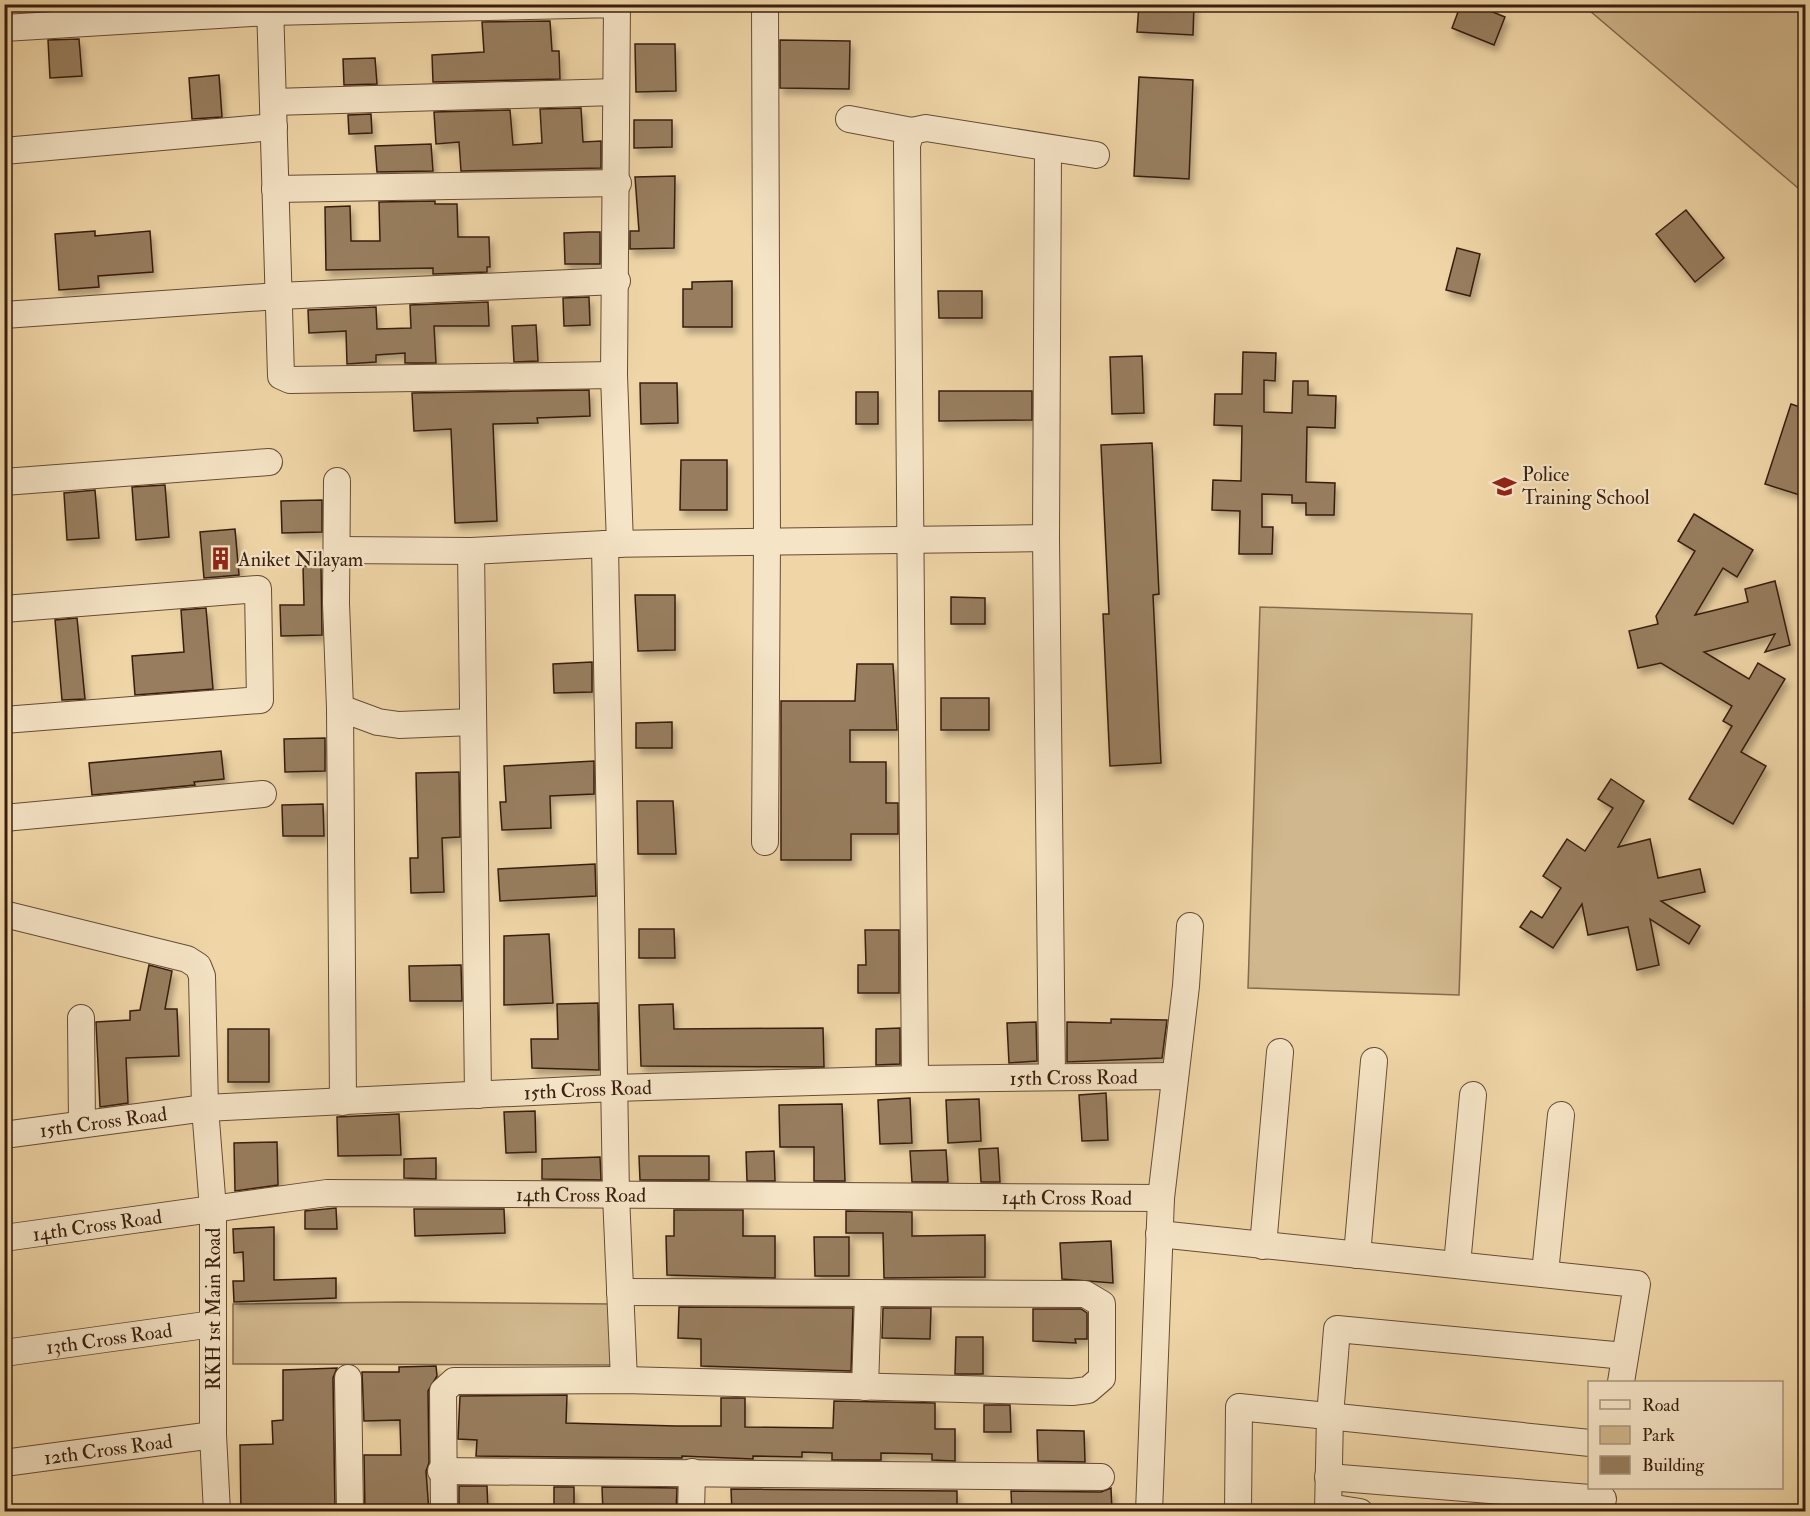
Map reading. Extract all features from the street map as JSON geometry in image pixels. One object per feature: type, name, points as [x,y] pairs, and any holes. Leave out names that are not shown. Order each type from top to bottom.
[{"type":"street","points":[[4,28],[270,8],[617,4],[618,183],[613,544],[614,1088],[624,1380]]},
{"type":"street","points":[[765,4],[767,541],[765,842]]},
{"type":"street","points":[[270,8],[281,376],[290,380],[615,375]]},
{"type":"street","points":[[273,102],[616,92]]},
{"type":"street","points":[[849,119],[912,131],[926,128],[1096,155]]},
{"type":"street","points":[[4,151],[274,127]]},
{"type":"street","points":[[912,131],[907,144],[915,1078]]},
{"type":"street","points":[[1048,148],[1046,538],[1052,1077]]},
{"type":"street","points":[[275,189],[618,183]]},
{"type":"street","points":[[4,315],[279,296],[617,281]]},
{"type":"street","points":[[4,482],[269,462]]},
{"type":"street","points":[[337,481],[336,603],[340,708],[343,1102]]},
{"type":"street","points":[[337,550],[471,551],[613,544],[1046,538]]},
{"type":"street","points":[[471,551],[478,1095]]},
{"type":"street","points":[[4,609],[258,589],[260,700],[4,720]]},
{"type":"street","points":[[340,708],[378,722],[399,725],[473,723]]},
{"type":"street","points":[[4,818],[263,794]]},
{"type":"street","name":"RKH 1st Main Road","points":[[4,914],[187,959],[198,966],[202,976],[205,1108],[213,1209],[213,1435],[217,1512]]},
{"type":"street","points":[[1149,1512],[1161,1198],[1190,926]]},
{"type":"street","points":[[81,1018],[82,1124]]},
{"type":"street","points":[[1263,1246],[1280,1052]]},
{"type":"street","points":[[1357,1256],[1374,1061]]},
{"type":"street","name":"15th Cross Road","points":[[4,1134],[205,1108],[614,1088],[915,1078],[1175,1076]]},
{"type":"street","points":[[1457,1264],[1473,1095]]},
{"type":"street","points":[[1545,1273],[1562,1115]]},
{"type":"street","name":"14th Cross Road","points":[[4,1238],[327,1193],[1161,1198]]},
{"type":"street","points":[[1159,1234],[1637,1284],[1621,1381]]},
{"type":"street","points":[[444,1512],[441,1471],[443,1391],[454,1381],[624,1380],[1072,1392],[1088,1390],[1102,1378],[1102,1304],[1085,1294],[868,1296],[620,1292]]},
{"type":"street","points":[[865,1387],[868,1296]]},
{"type":"street","name":"13th Cross Road","points":[[4,1353],[213,1323]]},
{"type":"street","points":[[1360,1512],[1328,1509],[1330,1416],[1337,1329],[1625,1356]]},
{"type":"street","points":[[348,1378],[350,1512]]},
{"type":"street","points":[[1238,1512],[1239,1407],[1588,1443]]},
{"type":"street","name":"12th Cross Road","points":[[4,1463],[213,1435]]},
{"type":"street","points":[[441,1471],[1101,1477]]},
{"type":"street","points":[[692,1472],[692,1512]]},
{"type":"street","points":[[1328,1477],[1603,1500]]},
{"type":"green space","points":[[1583,5],[1805,5],[1805,194]]},
{"type":"green space","points":[[1260,607],[1472,614],[1459,995],[1248,988]]},
{"type":"green space","points":[[402,1302],[612,1304],[615,1365],[233,1364],[233,1304]]},
{"type":"building","points":[[1139,4],[1194,4],[1193,35],[1137,32]]},
{"type":"building","points":[[1461,4],[1473,4],[1505,17],[1494,45],[1452,28]]},
{"type":"building","points":[[550,21],[552,51],[559,51],[560,79],[433,82],[432,55],[484,52],[482,22]]},
{"type":"building","points":[[79,39],[82,76],[50,78],[48,40]]},
{"type":"building","points":[[780,40],[850,41],[849,89],[780,88]]},
{"type":"building","points":[[635,44],[675,44],[676,91],[636,92]]},
{"type":"building","points":[[375,58],[377,84],[344,85],[343,59]]},
{"type":"building","points":[[219,75],[222,117],[192,119],[189,78]]},
{"type":"building","points":[[1139,77],[1193,80],[1189,179],[1134,176]]},
{"type":"building","points":[[581,108],[583,142],[601,141],[601,168],[461,171],[459,142],[436,144],[434,112],[510,110],[513,145],[542,143],[540,109]]},
{"type":"building","points":[[371,114],[372,133],[349,134],[348,115]]},
{"type":"building","points":[[634,120],[672,120],[672,147],[634,148]]},
{"type":"building","points":[[431,144],[433,171],[377,172],[375,146]]},
{"type":"building","points":[[675,176],[674,248],[630,249],[630,231],[639,231],[635,177]]},
{"type":"building","points":[[435,201],[435,204],[457,204],[458,237],[489,237],[490,267],[487,267],[487,272],[433,274],[433,268],[326,270],[325,207],[350,206],[351,241],[380,241],[379,202]]},
{"type":"building","points":[[1686,210],[1724,258],[1695,282],[1656,234]]},
{"type":"building","points":[[95,231],[95,236],[150,231],[153,272],[98,276],[99,287],[59,290],[55,234]]},
{"type":"building","points":[[600,232],[600,264],[565,264],[564,233]]},
{"type":"building","points":[[1457,248],[1480,254],[1470,296],[1446,290]]},
{"type":"building","points":[[732,281],[732,327],[683,327],[683,289],[692,289],[692,282]]},
{"type":"building","points":[[938,291],[982,291],[982,318],[939,318]]},
{"type":"building","points":[[589,297],[590,325],[564,326],[563,298]]},
{"type":"building","points":[[488,302],[489,326],[434,326],[436,363],[405,363],[405,353],[376,355],[376,362],[347,364],[346,331],[309,333],[308,310],[376,307],[377,329],[411,328],[410,305]]},
{"type":"building","points":[[536,325],[538,361],[514,362],[512,326]]},
{"type":"building","points":[[1243,352],[1276,353],[1275,381],[1264,380],[1264,412],[1292,413],[1293,381],[1308,381],[1308,395],[1336,396],[1335,428],[1307,427],[1306,482],[1335,483],[1334,515],[1306,515],[1306,503],[1292,503],[1292,495],[1262,494],[1262,527],[1273,527],[1272,554],[1239,554],[1240,511],[1212,510],[1213,480],[1241,481],[1242,426],[1214,425],[1215,394],[1242,394]]},
{"type":"building","points":[[1142,356],[1144,413],[1112,414],[1110,357]]},
{"type":"building","points":[[640,383],[677,383],[678,423],[641,424]]},
{"type":"building","points":[[589,390],[590,416],[537,418],[538,423],[493,424],[497,521],[455,523],[451,429],[414,431],[412,393]]},
{"type":"building","points":[[939,391],[1032,391],[1032,420],[939,421]]},
{"type":"building","points":[[856,392],[878,392],[878,424],[856,424]]},
{"type":"building","points":[[1791,404],[1806,409],[1806,497],[1765,484]]},
{"type":"building","points":[[1152,443],[1159,594],[1153,595],[1161,763],[1110,766],[1103,614],[1109,614],[1101,445]]},
{"type":"building","points":[[681,460],[727,460],[727,510],[680,510]]},
{"type":"building","points":[[165,485],[169,537],[136,540],[132,487]]},
{"type":"building","points":[[95,490],[99,538],[67,540],[64,493]]},
{"type":"building","points":[[322,500],[322,532],[282,533],[281,501]]},
{"type":"building","points":[[1694,514],[1753,550],[1737,577],[1723,568],[1695,615],[1748,602],[1745,589],[1775,581],[1790,645],[1765,652],[1775,634],[1704,652],[1749,679],[1758,663],[1785,679],[1741,752],[1766,766],[1733,824],[1689,799],[1732,726],[1723,721],[1732,706],[1661,663],[1638,668],[1629,631],[1658,624],[1656,616],[1695,551],[1678,541]]},
{"type":"building","name":"Aniket Nilayam","points":[[235,529],[239,575],[204,578],[200,532]]},
{"type":"building","points":[[303,566],[321,566],[322,635],[281,636],[280,605],[304,605]]},
{"type":"building","points":[[635,595],[675,595],[675,650],[638,651]]},
{"type":"building","points":[[951,597],[985,598],[985,624],[951,624]]},
{"type":"building","points":[[206,608],[213,689],[135,695],[132,656],[184,652],[181,610]]},
{"type":"building","points":[[77,618],[85,699],[62,700],[55,620]]},
{"type":"building","points":[[592,662],[592,692],[554,693],[553,664]]},
{"type":"building","points":[[857,664],[893,664],[897,730],[850,730],[850,762],[886,762],[886,803],[898,803],[898,834],[851,834],[851,860],[781,860],[781,701],[855,701]]},
{"type":"building","points":[[941,698],[989,698],[989,730],[941,730]]},
{"type":"building","points":[[672,722],[672,748],[636,748],[636,723]]},
{"type":"building","points":[[325,738],[325,771],[285,772],[284,739]]},
{"type":"building","points":[[221,751],[224,779],[194,782],[195,785],[92,795],[89,763]]},
{"type":"building","points":[[594,761],[594,794],[550,796],[551,828],[502,830],[500,802],[506,802],[504,766]]},
{"type":"building","points":[[459,772],[460,837],[442,838],[444,892],[411,893],[410,858],[418,858],[416,773]]},
{"type":"building","points":[[1611,779],[1644,801],[1618,847],[1650,839],[1658,878],[1700,869],[1705,892],[1661,901],[1700,926],[1689,944],[1650,919],[1659,965],[1637,970],[1628,927],[1588,935],[1582,904],[1553,948],[1520,927],[1531,911],[1542,918],[1561,888],[1543,876],[1567,839],[1585,851],[1613,808],[1598,799]]},
{"type":"building","points":[[637,801],[673,801],[676,854],[638,854]]},
{"type":"building","points":[[323,804],[324,836],[283,836],[282,805]]},
{"type":"building","points":[[595,864],[596,896],[500,901],[498,869]]},
{"type":"building","points":[[639,929],[674,929],[675,958],[639,958]]},
{"type":"building","points":[[865,930],[899,930],[899,993],[858,993],[858,965],[866,965]]},
{"type":"building","points":[[549,934],[553,1003],[504,1005],[504,936]]},
{"type":"building","points":[[149,965],[172,971],[165,1009],[177,1009],[179,1056],[126,1058],[128,1103],[100,1107],[96,1022],[130,1020],[130,1011],[140,1010]]},
{"type":"building","points":[[461,965],[462,1001],[410,1001],[409,966]]},
{"type":"building","points":[[598,1003],[599,1070],[532,1068],[531,1039],[558,1039],[557,1004]]},
{"type":"building","points":[[673,1004],[674,1029],[823,1028],[824,1067],[641,1066],[639,1005]]},
{"type":"building","points":[[1111,1019],[1167,1020],[1162,1058],[1067,1062],[1067,1022],[1111,1023]]},
{"type":"building","points":[[1036,1022],[1037,1061],[1009,1063],[1007,1023]]},
{"type":"building","points":[[900,1028],[900,1064],[876,1065],[876,1029]]},
{"type":"building","points":[[228,1029],[269,1029],[269,1082],[228,1082]]},
{"type":"building","points":[[1106,1093],[1108,1140],[1082,1141],[1079,1095]]},
{"type":"building","points":[[910,1098],[912,1143],[880,1144],[878,1100]]},
{"type":"building","points":[[979,1099],[981,1141],[948,1143],[946,1100]]},
{"type":"building","points":[[842,1104],[845,1181],[814,1181],[814,1147],[780,1147],[779,1105]]},
{"type":"building","points":[[535,1111],[536,1152],[506,1153],[504,1112]]},
{"type":"building","points":[[399,1114],[401,1155],[338,1156],[337,1117]]},
{"type":"building","points":[[277,1142],[278,1185],[235,1191],[234,1143]]},
{"type":"building","points":[[998,1148],[1000,1182],[981,1182],[979,1149]]},
{"type":"building","points":[[946,1150],[948,1182],[912,1182],[910,1151]]},
{"type":"building","points":[[774,1151],[775,1181],[747,1181],[746,1152]]},
{"type":"building","points":[[639,1156],[709,1156],[709,1180],[640,1180]]},
{"type":"building","points":[[600,1157],[601,1180],[542,1179],[542,1159]]},
{"type":"building","points":[[436,1158],[436,1179],[404,1178],[404,1159]]},
{"type":"building","points":[[336,1208],[337,1229],[305,1229],[305,1211]]},
{"type":"building","points":[[414,1209],[504,1209],[505,1233],[415,1236]]},
{"type":"building","points":[[674,1210],[743,1210],[743,1236],[775,1236],[775,1278],[667,1275],[666,1236],[674,1236]]},
{"type":"building","points":[[846,1211],[912,1212],[912,1236],[985,1235],[985,1277],[884,1278],[883,1233],[846,1233]]},
{"type":"building","points":[[274,1227],[274,1280],[336,1278],[336,1298],[234,1302],[233,1281],[244,1281],[243,1252],[234,1253],[233,1229]]},
{"type":"building","points":[[814,1237],[849,1237],[849,1276],[815,1276]]},
{"type":"building","points":[[1111,1241],[1113,1283],[1062,1279],[1060,1243]]},
{"type":"building","points":[[679,1307],[853,1308],[851,1371],[701,1366],[701,1339],[678,1338]]},
{"type":"building","points":[[883,1308],[931,1308],[930,1339],[882,1338]]},
{"type":"building","points":[[1033,1309],[1081,1309],[1087,1313],[1087,1339],[1075,1339],[1076,1343],[1033,1341]]},
{"type":"building","points":[[956,1337],[983,1337],[983,1374],[955,1374]]},
{"type":"building","points":[[436,1366],[437,1376],[428,1391],[429,1463],[426,1471],[429,1512],[365,1512],[364,1455],[401,1455],[400,1420],[364,1421],[362,1372],[399,1372],[399,1367]]},
{"type":"building","points":[[337,1368],[333,1378],[335,1512],[241,1512],[240,1445],[273,1444],[272,1421],[283,1420],[283,1370]]},
{"type":"building","points":[[567,1395],[566,1423],[676,1426],[721,1426],[721,1398],[745,1398],[745,1427],[833,1428],[834,1401],[935,1403],[935,1429],[955,1429],[955,1461],[932,1460],[932,1454],[881,1453],[881,1460],[832,1460],[832,1453],[802,1452],[802,1457],[753,1456],[753,1459],[682,1456],[682,1458],[476,1456],[477,1440],[458,1439],[460,1396]]},
{"type":"building","points":[[984,1405],[1010,1405],[1011,1432],[984,1432]]},
{"type":"building","points":[[1037,1430],[1084,1431],[1085,1462],[1038,1461]]},
{"type":"building","points":[[459,1486],[487,1486],[488,1512],[459,1512]]},
{"type":"building","points":[[554,1487],[574,1487],[574,1511],[554,1511]]},
{"type":"building","points":[[602,1487],[677,1488],[676,1512],[603,1512]]},
{"type":"building","points":[[1111,1488],[1112,1512],[1012,1512],[1011,1491],[1101,1492]]},
{"type":"building","points":[[731,1489],[957,1491],[957,1512],[732,1512]]},
{"type":"place","name":"Police Training School","points":[[1504,486]]},
{"type":"place","name":"Aniket Nilayam","points":[[220,559]]}]
